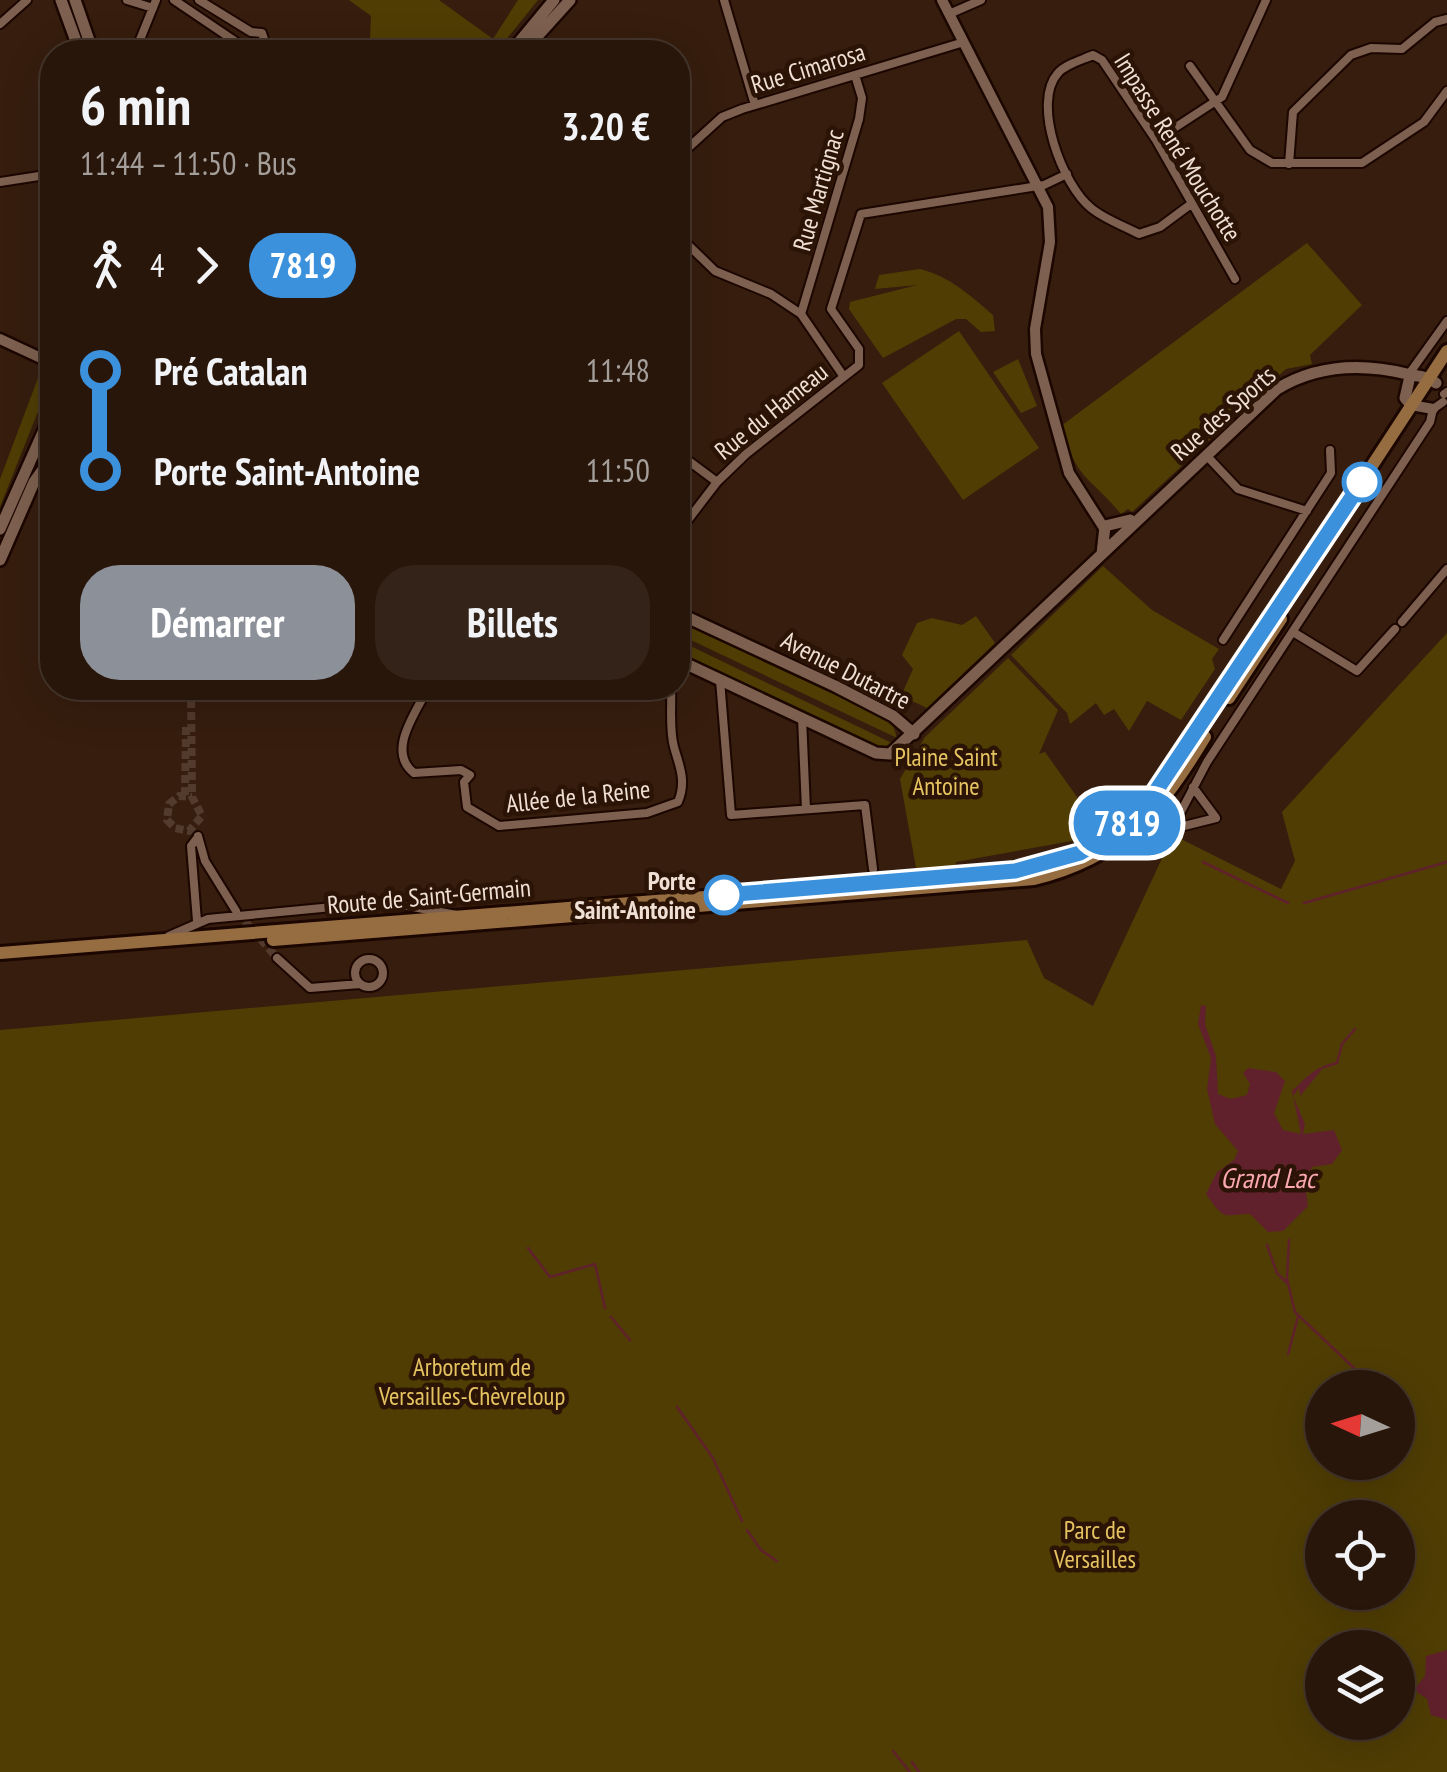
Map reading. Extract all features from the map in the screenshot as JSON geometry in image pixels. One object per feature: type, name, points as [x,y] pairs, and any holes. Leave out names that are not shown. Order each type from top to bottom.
[{"type":"main road","points":[[61,0],[76,40]]},
{"type":"main road","points":[[75,0],[90,40]]},
{"type":"main road","points":[[521,40],[554,0]]},
{"type":"main road","points":[[534,40],[570,0]]},
{"type":"main road","points":[[1431,400],[1447,351]]},
{"type":"main road","name":"Rue des Sports","points":[[1110,529],[1138,520],[1290,381],[1322,370],[1365,366],[1409,375],[1431,400]]},
{"type":"main road","points":[[1431,400],[1447,366]]},
{"type":"main road","points":[[1409,375],[1405,398],[1431,400]]},
{"type":"main road","name":"Route de Saint-Germain","points":[[0,953],[1005,872],[1049,865],[1097,844],[1135,816],[1164,784],[1431,400]]},
{"type":"main road","name":"Route de Saint-Germain","points":[[0,961],[1017,882],[1086,862],[1136,830],[1168,797],[1431,400]]},
{"type":"main road","points":[[0,530],[40,439]]},
{"type":"main road","points":[[0,560],[40,474]]},
{"type":"main road","points":[[914,734],[1102,554],[1110,529]]},
{"type":"main road","name":"Avenue Dutartre","points":[[690,618],[893,716],[914,734],[896,751],[881,755],[690,666]]},
{"type":"street","points":[[0,24],[27,0]]},
{"type":"street","points":[[127,0],[155,4],[140,40]]},
{"type":"street","points":[[174,0],[233,40]]},
{"type":"street","points":[[199,0],[215,3],[251,32],[262,33],[264,40]]},
{"type":"street","points":[[724,0],[755,104]]},
{"type":"street","points":[[942,0],[1039,186],[1050,233],[1035,329],[1036,354],[1065,464],[1078,492],[1110,529]]},
{"type":"street","points":[[949,14],[982,0]]},
{"type":"street","points":[[1156,140],[1222,97],[1266,0]]},
{"type":"street","points":[[1289,164],[1293,112],[1351,55],[1370,48],[1402,49],[1435,22],[1447,18]]},
{"type":"street","name":"Rue Cimarosa","points":[[690,146],[722,118],[755,104],[964,42]]},
{"type":"street","name":"Impasse René Mouchotte","points":[[1067,174],[1049,130],[1052,85],[1057,74],[1093,56],[1102,60],[1156,140],[1236,279]]},
{"type":"street","points":[[1190,66],[1254,154],[1266,162],[1362,163],[1424,122],[1447,91]]},
{"type":"street","name":"Rue Martignac","points":[[801,314],[860,118],[862,98],[855,75]]},
{"type":"street","points":[[1039,186],[1067,174],[1093,210],[1139,234],[1160,227],[1191,204]]},
{"type":"street","points":[[0,182],[40,176]]},
{"type":"street","name":"Rue du Hameau","points":[[690,517],[717,482],[768,434],[855,370],[861,354],[831,309],[861,214],[1039,186]]},
{"type":"street","points":[[690,247],[715,271],[771,294],[801,314],[844,377]]},
{"type":"street","points":[[1409,375],[1447,321]]},
{"type":"street","points":[[0,340],[40,356]]},
{"type":"street","points":[[1153,840],[1165,842],[1193,788],[1430,422],[1431,400]]},
{"type":"street","points":[[1223,640],[1334,468],[1330,450]]},
{"type":"street","points":[[1206,456],[1238,489],[1307,511]]},
{"type":"street","points":[[690,463],[717,482]]},
{"type":"street","points":[[1293,632],[1357,671],[1447,569]]},
{"type":"street","points":[[720,680],[730,815],[866,805],[873,869]]},
{"type":"street","name":"Allée de la Reine","points":[[422,700],[401,744],[407,768],[414,773],[461,770],[470,775],[464,782],[467,807],[498,826],[631,815],[672,806],[683,790],[681,759],[674,750],[672,700]]},
{"type":"street","points":[[802,718],[806,810]]},
{"type":"street","points":[[1172,822],[1176,828],[1216,818],[1193,788]]},
{"type":"street","points":[[197,921],[191,846],[198,836],[218,885],[236,911]]},
{"type":"street","points":[[166,940],[197,921],[385,902],[452,911],[459,916]]},
{"type":"street","points":[[277,958],[306,987],[375,986],[383,968],[368,958],[357,964],[345,984]]},
{"type":"street","points":[[354,972],[360,984]]},
{"type":"green space","points":[[349,0],[439,0],[493,39],[518,0],[538,0],[506,40],[369,40],[371,16]]},
{"type":"green space","points":[[1307,243],[1362,305],[1310,355],[1312,364],[1286,369],[1132,512],[1128,509],[1121,514],[1079,469],[1061,426]]},
{"type":"green space","points":[[920,269],[950,282],[993,315],[995,331],[981,332],[966,319],[956,319],[883,358],[849,309],[850,302],[917,285],[875,289],[879,275]]},
{"type":"green space","points":[[959,331],[1039,448],[963,500],[882,383]]},
{"type":"green space","points":[[1018,359],[1037,406],[1021,413],[993,372]]},
{"type":"green space","points":[[40,373],[40,407],[0,507],[0,479]]},
{"type":"green space","points":[[1103,566],[1152,610],[1219,649],[1212,659],[1215,669],[1181,720],[1147,701],[1129,731],[1114,709],[1104,715],[1096,703],[1070,724],[1067,713],[1011,655]]},
{"type":"green space","points":[[976,616],[995,643],[927,708],[901,696],[913,669],[902,655],[917,623],[932,618],[962,625]]},
{"type":"green space","points":[[690,626],[892,722],[897,738],[690,640]]},
{"type":"green space","name":"Arboretum de Versailles-Chèvreloup","points":[[1447,633],[1447,1772],[0,1772],[0,1030],[1027,940],[1044,978],[1093,1006],[1173,835],[1281,889],[1295,861],[1282,812]]},
{"type":"green space","points":[[690,646],[894,744],[877,749],[690,661]]},
{"type":"green space","name":"Plaine Saint Antoine","points":[[1008,658],[1058,710],[1039,754],[1045,752],[1092,818],[1077,840],[956,862],[955,866],[916,868],[900,779],[925,737]]},
{"type":"water","name":"Grand Lac","points":[[1201,1005],[1206,1006],[1205,1024],[1216,1056],[1218,1094],[1231,1099],[1247,1095],[1250,1084],[1243,1073],[1248,1068],[1276,1072],[1285,1081],[1274,1113],[1283,1130],[1301,1134],[1293,1096],[1305,1124],[1303,1134],[1334,1130],[1342,1150],[1332,1164],[1312,1167],[1305,1183],[1308,1206],[1283,1231],[1268,1232],[1250,1214],[1222,1213],[1206,1194],[1217,1172],[1234,1160],[1238,1151],[1215,1124],[1207,1089],[1211,1058],[1198,1024]]},
{"type":"water","points":[[1324,1067],[1300,1096],[1299,1088],[1293,1096],[1292,1091]]},
{"type":"water","points":[[1447,1650],[1447,1720],[1431,1715],[1427,1699],[1415,1691],[1425,1676],[1426,1656]]},
{"type":"waterway","points":[[1203,862],[1288,903]]},
{"type":"waterway","points":[[1304,903],[1447,862]]},
{"type":"waterway","points":[[1324,1067],[1337,1063],[1342,1044],[1355,1029]]},
{"type":"waterway","points":[[1289,1240],[1287,1279],[1295,1312],[1356,1370]]},
{"type":"waterway","points":[[1267,1245],[1277,1273],[1287,1283]]},
{"type":"waterway","points":[[528,1248],[550,1277],[595,1264],[605,1308]]},
{"type":"waterway","points":[[611,1317],[630,1340]]},
{"type":"waterway","points":[[1288,1354],[1298,1317]]},
{"type":"waterway","points":[[677,1407],[713,1458],[742,1521]]},
{"type":"waterway","points":[[747,1530],[761,1550],[777,1561]]},
{"type":"waterway","points":[[893,1751],[910,1772]]},
{"type":"waterway","points":[[912,1762],[919,1772]]},
{"type":"tunnel","points":[[191,700],[192,797]]},
{"type":"tunnel","points":[[185,795],[186,727]]},
{"type":"tunnel","points":[[179,796],[192,797],[202,816],[189,831],[175,828],[167,820],[169,804],[179,796]]},
{"type":"tunnel","points":[[237,912],[277,958]]},
{"type":"bus line","name":"7819","points":[[724,895],[1015,871],[1049,865],[1108,837],[1146,806],[1164,784],[1362,482]]},
{"type":"place","name":"Porte Saint-Antoine","points":[[724,895]]},
{"type":"park label","name":"Parc de Versailles","points":[[1095,1544]]}]
